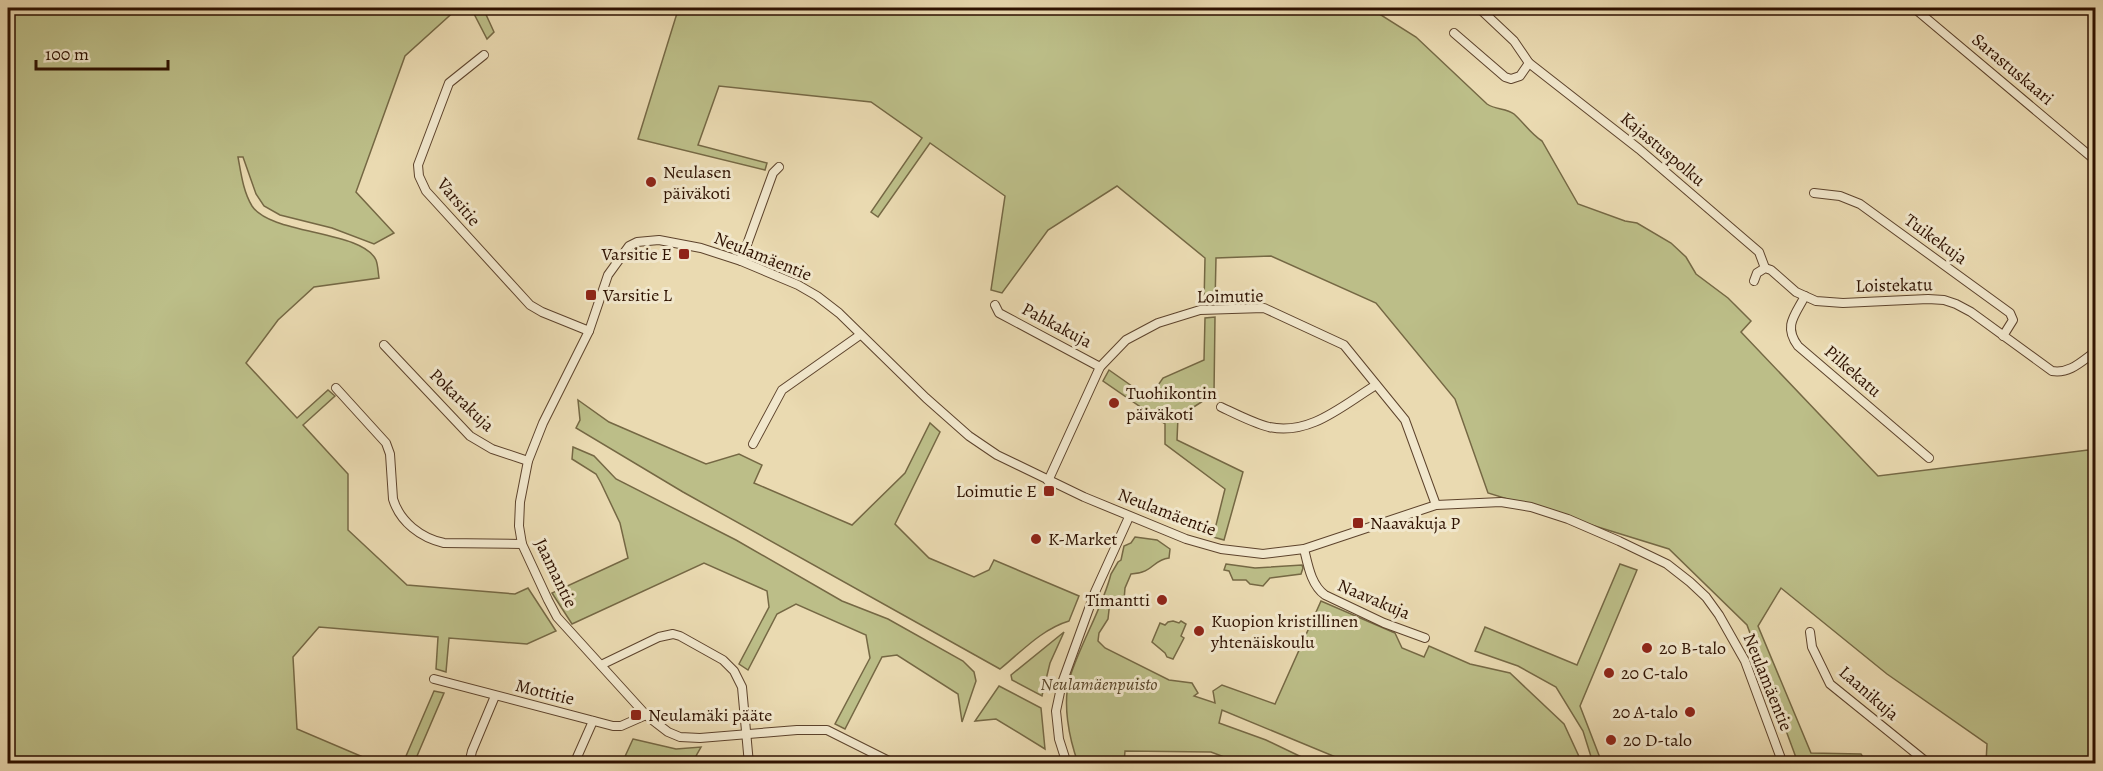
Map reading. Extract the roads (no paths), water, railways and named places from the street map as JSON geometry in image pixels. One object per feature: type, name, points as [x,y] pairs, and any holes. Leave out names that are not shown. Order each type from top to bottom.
[{"type":"street","name":"Kajastuspolku","points":[[1479,8],[1514,41],[1529,63],[1639,149],[1759,252],[1766,268]]},
{"type":"street","name":"Sarastuskaari","points":[[1914,8],[2093,161]]},
{"type":"street","points":[[1454,33],[1505,77],[1511,79],[1520,76],[1529,63]]},
{"type":"street","name":"Varsitie","points":[[484,55],[449,83],[418,165],[419,176],[426,191],[530,305],[589,331]]},
{"type":"street","points":[[741,261],[773,173],[779,167]]},
{"type":"street","name":"Tuikekuja","points":[[1814,193],[1840,196],[1860,204],[2010,313],[2013,320],[2003,336]]},
{"type":"street","name":"Neulamäentie","points":[[629,246],[636,242],[659,240],[701,248],[741,261],[798,285],[839,313],[969,436],[997,455],[1048,481],[1129,517],[1186,539],[1221,549],[1263,554],[1304,549],[1436,505],[1501,502],[1531,507],[1568,519],[1619,541],[1666,564],[1706,597],[1728,629],[1744,662],[1783,764]]},
{"type":"street","name":"Jaamantie","points":[[629,246],[609,275],[589,331],[543,423],[528,461],[520,502],[519,526],[522,544],[548,600],[557,617],[646,715],[668,732],[680,737],[700,738],[797,730],[827,730],[877,759],[896,764]]},
{"type":"street","points":[[1754,281],[1757,273],[1766,268]]},
{"type":"street","name":"Loistekatu","points":[[1766,268],[1796,292],[1816,301],[1843,303],[1944,300],[1971,312],[2052,371],[2060,372],[2071,369],[2096,351]]},
{"type":"street","name":"Pilkekatu","points":[[1805,296],[1792,321],[1791,337],[1798,346],[1929,458]]},
{"type":"street","name":"Loimutie","points":[[1048,481],[1100,367],[1126,340],[1158,322],[1200,310],[1264,308],[1344,345],[1405,420],[1436,505]]},
{"type":"street","name":"Pahkakuja","points":[[997,309],[1100,367]]},
{"type":"street","points":[[753,444],[782,390],[860,335]]},
{"type":"street","name":"Pokarakuja","points":[[384,345],[470,436],[492,449],[528,461]]},
{"type":"street","points":[[1221,407],[1268,426],[1296,429],[1316,423],[1376,385]]},
{"type":"street","points":[[336,388],[386,443],[390,454],[394,505],[412,528],[433,540],[444,543],[522,544]]},
{"type":"street","points":[[1066,764],[1059,738],[1056,711],[1062,683],[1095,592],[1129,517]]},
{"type":"street","name":"Naavakuja","points":[[1304,549],[1311,577],[1319,591],[1384,623],[1425,638]]},
{"type":"street","name":"Laanikuja","points":[[1810,632],[1812,647],[1830,684],[1929,764]]},
{"type":"street","points":[[601,665],[659,637],[673,634],[723,660],[734,671],[742,687],[749,764]]},
{"type":"street","name":"Mottitie","points":[[434,679],[613,726],[621,726],[646,715]]},
{"type":"street","points":[[469,764],[472,751],[495,696]]},
{"type":"street","points":[[574,764],[593,721]]},
{"type":"place","name":"Neulasen päiväkoti","points":[[651,182]]},
{"type":"place","name":"Varsitie E","points":[[684,254]]},
{"type":"place","name":"Varsitie L","points":[[591,295]]},
{"type":"place","name":"Tuohikontin päiväkoti","points":[[1114,403]]},
{"type":"place","name":"Loimutie E","points":[[1049,491]]},
{"type":"place","name":"Naavakuja P","points":[[1358,523]]},
{"type":"place","name":"K-Market","points":[[1036,539]]},
{"type":"place","name":"Timantti","points":[[1162,600]]},
{"type":"place","name":"Kuopion kristillinen yhtenäiskoulu","points":[[1199,631]]},
{"type":"place","name":"20 B-talo","points":[[1647,648]]},
{"type":"place","name":"20 C-talo","points":[[1609,673]]},
{"type":"place","name":"20 A-talo","points":[[1690,712]]},
{"type":"place","name":"Neulamäki pääte","points":[[636,715]]},
{"type":"place","name":"20 D-talo","points":[[1611,740]]},
{"type":"park label","name":"Neulamäenpuisto","points":[[1099,684]]}]
